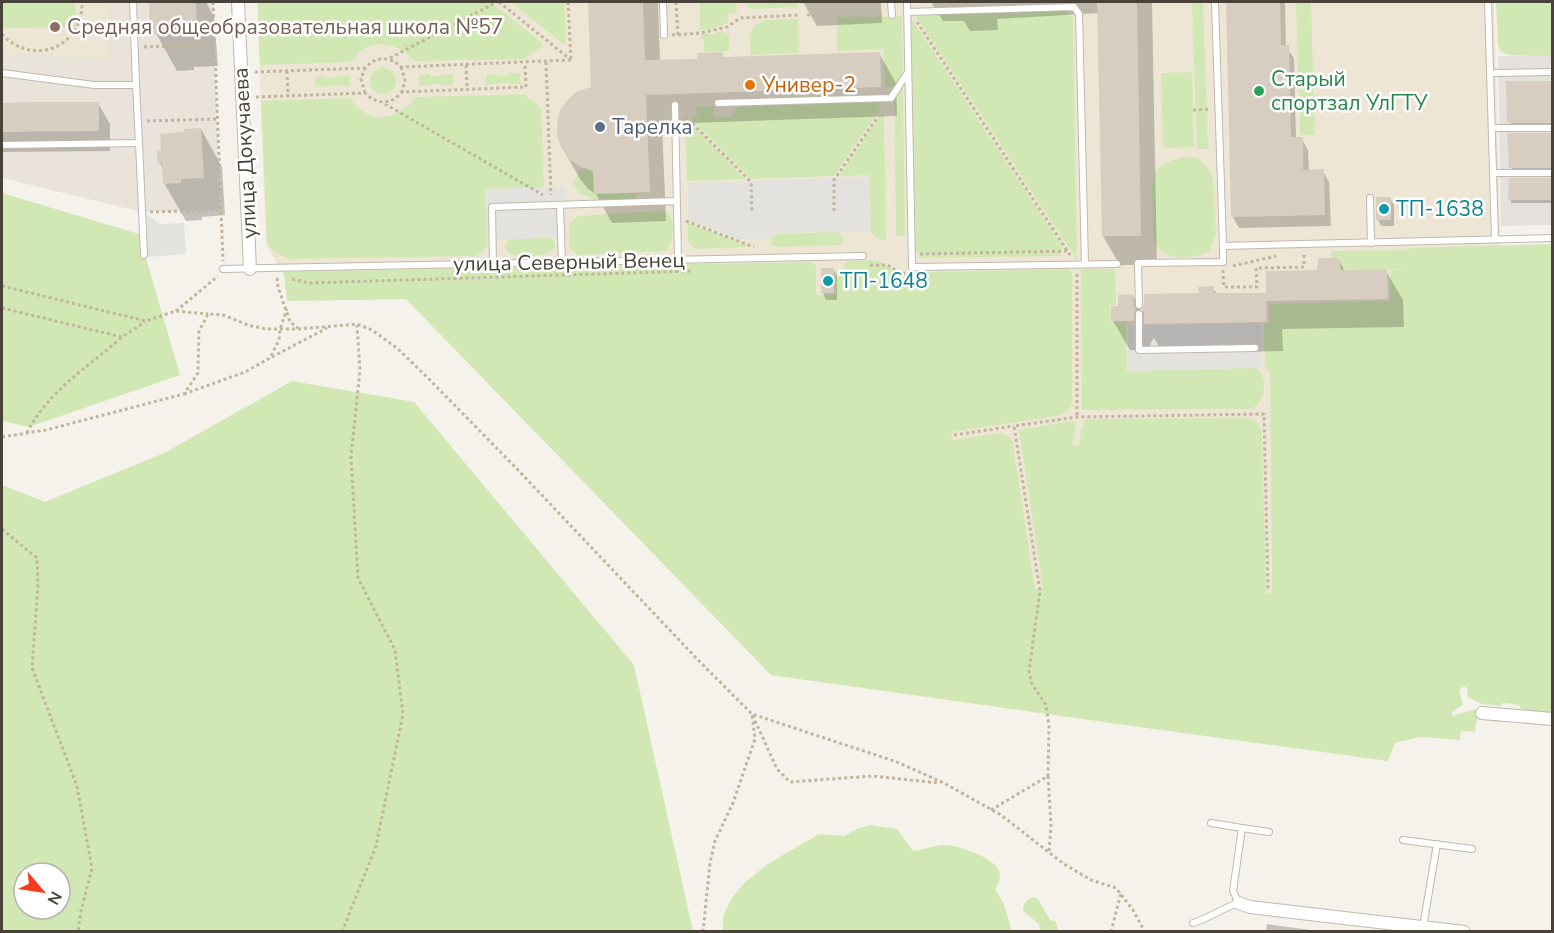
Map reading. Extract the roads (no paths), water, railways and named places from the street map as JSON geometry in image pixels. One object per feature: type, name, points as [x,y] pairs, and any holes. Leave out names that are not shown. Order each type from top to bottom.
[{"type":"street","name":"улица Докучаева","points":[[238,2],[250,269]]},
{"type":"street","points":[[1482,713],[1552,719]]},
{"type":"street","points":[[1239,903],[1259,908],[1464,932]]},
{"type":"lane","points":[[133,2],[144,255]]},
{"type":"lane","points":[[663,2],[664,35]]},
{"type":"lane","points":[[891,2],[892,15]]},
{"type":"lane","points":[[907,2],[912,267],[1117,264]]},
{"type":"lane","points":[[1139,305],[1138,264],[1223,262],[1215,2]]},
{"type":"lane","points":[[1488,2],[1495,239]]},
{"type":"lane","points":[[907,12],[1074,7],[1079,14],[1085,264]]},
{"type":"lane","points":[[718,104],[891,98],[908,72]]},
{"type":"lane","points":[[1491,73],[1552,72]]},
{"type":"lane","points":[[2,73],[94,85],[136,84]]},
{"type":"lane","points":[[675,105],[678,260]]},
{"type":"lane","points":[[1493,128],[1552,128]]},
{"type":"lane","points":[[2,145],[139,143]]},
{"type":"lane","points":[[1494,173],[1552,173]]},
{"type":"lane","points":[[1370,198],[1371,243]]},
{"type":"lane","points":[[493,264],[492,207],[677,201]]},
{"type":"lane","points":[[560,205],[562,262]]},
{"type":"lane","points":[[1223,246],[1552,238]]},
{"type":"lane","name":"улица Северный Венец","points":[[223,269],[862,256]]},
{"type":"lane","points":[[1138,314],[1139,350],[1256,348]]},
{"type":"lane","points":[[1211,823],[1269,832]]},
{"type":"lane","points":[[1193,923],[1210,918],[1226,907],[1239,903],[1233,891],[1242,828]]},
{"type":"lane","points":[[1403,840],[1472,849]]},
{"type":"lane","points":[[1424,927],[1437,844]]},
{"type":"place","name":"Средняя общеобразовательная школа №57","points":[[55,27]]},
{"type":"place","name":"Универ-2","points":[[750,85]]},
{"type":"place","name":"Старый спортзал УлГТУ","points":[[1259,91]]},
{"type":"place","name":"Тарелка","points":[[600,127]]},
{"type":"place","name":"ТП-1638","points":[[1384,209]]},
{"type":"place","name":"ТП-1648","points":[[828,281]]}]
